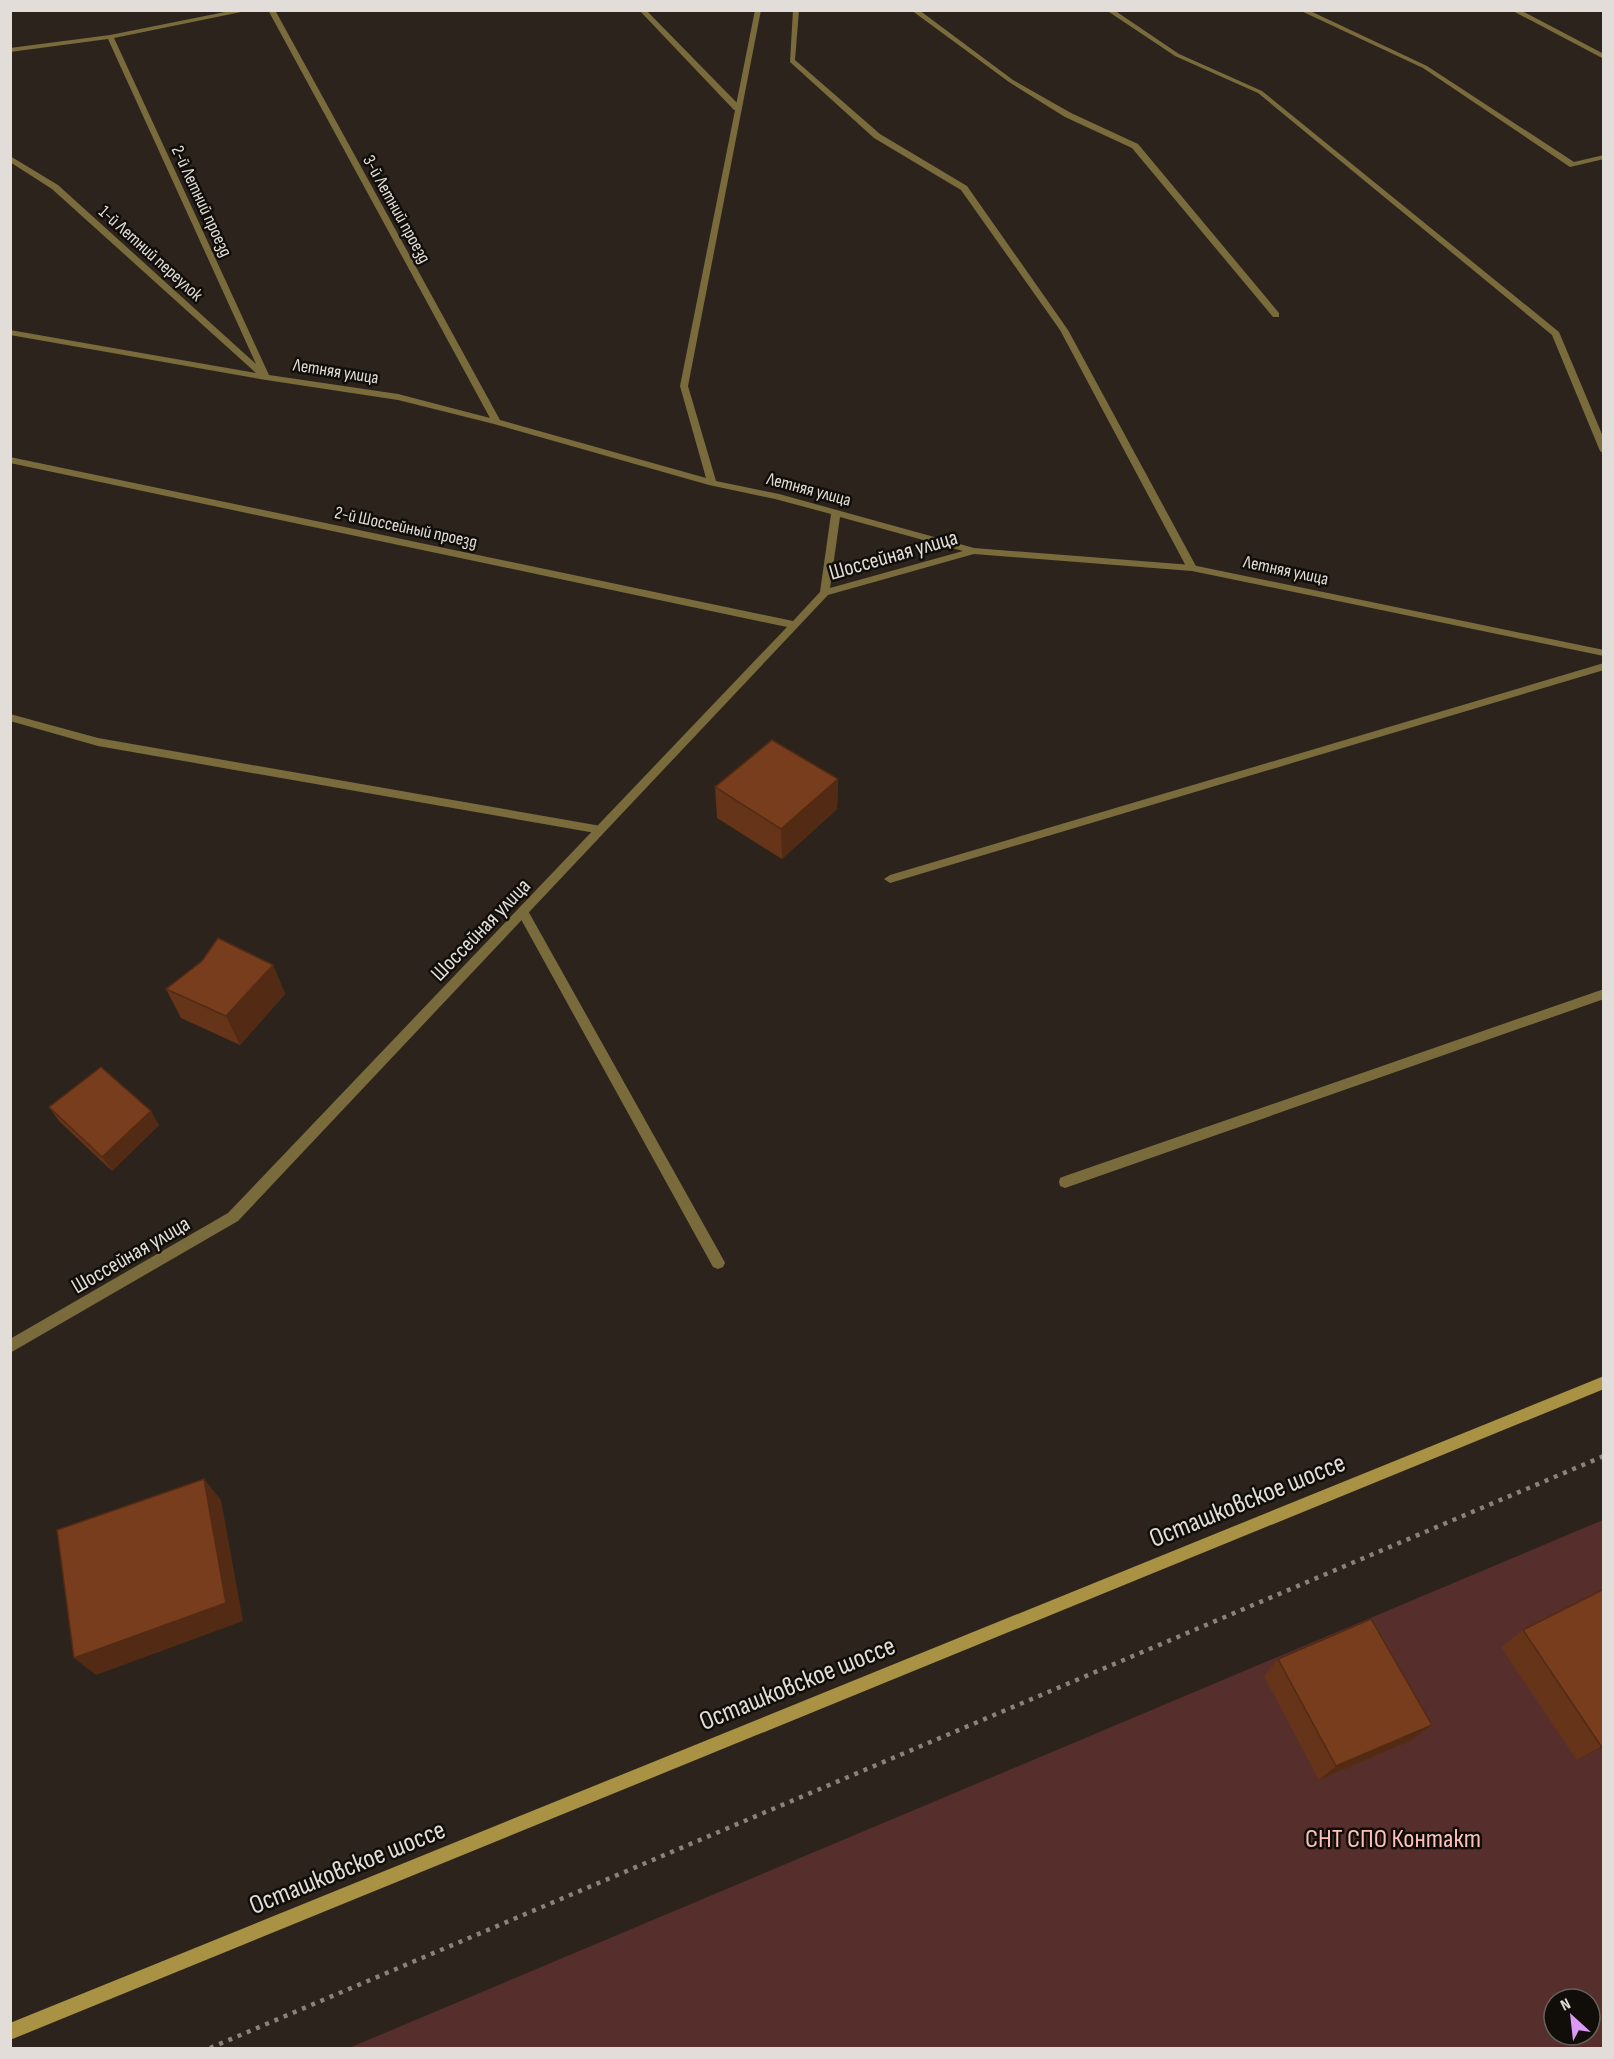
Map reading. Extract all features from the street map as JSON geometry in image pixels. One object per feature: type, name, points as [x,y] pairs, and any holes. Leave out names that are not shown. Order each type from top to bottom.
[{"type":"main road","name":"Осташковское шоссе","points":[[10,2032],[1604,1382]]},
{"type":"street","points":[[10,50],[110,37],[248,10]]},
{"type":"street","name":"3-й Летний проезд","points":[[271,10],[496,422]]},
{"type":"street","points":[[642,10],[737,108]]},
{"type":"street","points":[[712,483],[684,386],[758,10]]},
{"type":"street","points":[[796,10],[792,61],[877,136],[964,188],[1064,330],[1192,568]]},
{"type":"street","points":[[914,10],[1011,81],[1068,115],[1135,146],[1276,315]]},
{"type":"street","points":[[1109,10],[1177,55],[1260,92],[1556,334],[1604,451]]},
{"type":"street","points":[[1302,10],[1425,66],[1573,165],[1604,157]]},
{"type":"street","points":[[1514,10],[1604,57]]},
{"type":"street","name":"2-й Летний проезд","points":[[110,37],[266,377]]},
{"type":"street","name":"1-й Летний переулок","points":[[10,158],[54,187],[266,377]]},
{"type":"street","name":"Летняя улица","points":[[10,332],[266,377],[398,397],[712,483],[776,496],[974,551],[1192,568],[1604,653]]},
{"type":"street","name":"2-й Шоссейный проезд","points":[[10,460],[795,625]]},
{"type":"street","points":[[825,593],[836,513]]},
{"type":"street","name":"Шоссейная улица","points":[[10,1347],[233,1216],[825,593],[974,551]]},
{"type":"street","points":[[890,879],[1604,666]]},
{"type":"street","points":[[10,717],[98,742],[601,830]]},
{"type":"street","points":[[523,912],[718,1263]]},
{"type":"street","points":[[1065,1182],[1604,994]]},
{"type":"path","points":[[210,2049],[1604,1456]]},
{"type":"green space","name":"СНТ СПО Контакт","points":[[1603,1520],[1603,2048],[349,2048]]},
{"type":"building","points":[[772,740],[838,779],[781,829],[715,787]]},
{"type":"building","points":[[218,938],[273,965],[226,1016],[166,989],[202,961]]},
{"type":"building","points":[[101,1067],[151,1111],[102,1157],[49,1107]]},
{"type":"building","points":[[204,1479],[226,1603],[74,1658],[57,1530]]},
{"type":"building","points":[[1604,1589],[1604,1745],[1601,1746],[1523,1630]]},
{"type":"building","points":[[1371,1619],[1432,1725],[1336,1766],[1278,1659]]}]
